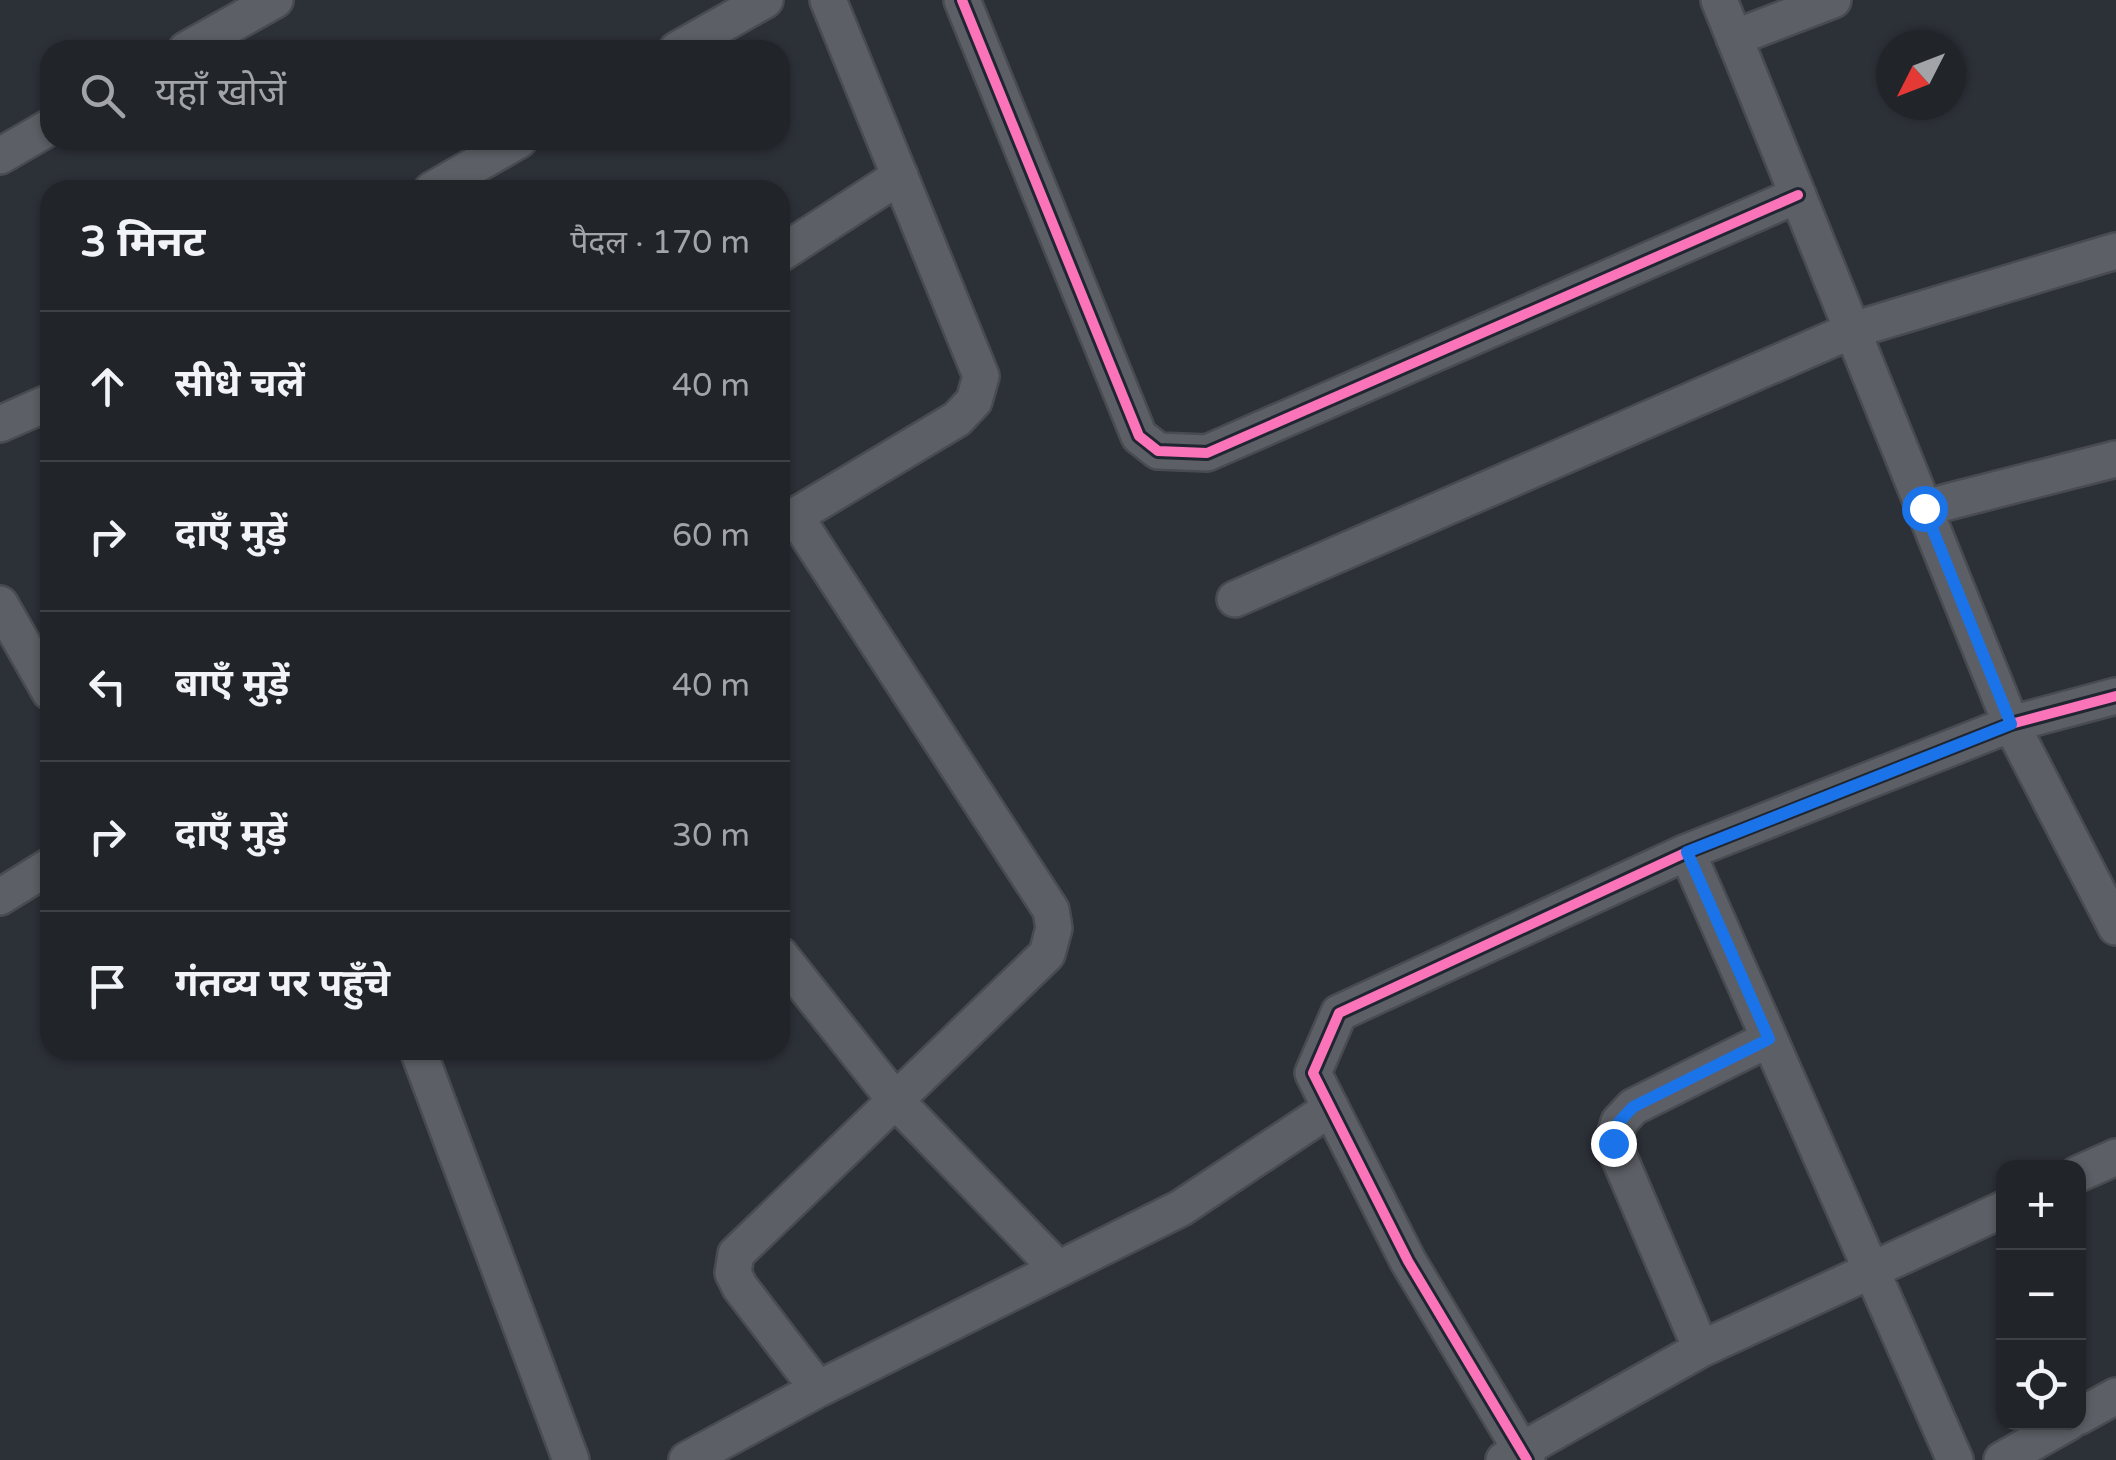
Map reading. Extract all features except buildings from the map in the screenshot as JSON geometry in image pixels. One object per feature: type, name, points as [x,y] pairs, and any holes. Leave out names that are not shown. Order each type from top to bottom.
[{"type":"street","points":[[204,40],[274,0]]},
{"type":"street","points":[[695,40],[765,0]]},
{"type":"street","points":[[790,520],[958,420],[974,401],[981,376],[828,0]]},
{"type":"street","points":[[962,0],[1139,436],[1158,451],[1207,453],[1798,194]]},
{"type":"street","points":[[1719,0],[2011,724],[2116,928]]},
{"type":"street","points":[[1734,38],[1833,0]]},
{"type":"street","points":[[0,156],[40,133]]},
{"type":"street","points":[[450,180],[502,150]]},
{"type":"street","points":[[790,248],[900,176]]},
{"type":"street","points":[[1234,599],[1854,330],[2116,251]]},
{"type":"street","points":[[0,424],[40,406]]},
{"type":"street","points":[[1924,508],[2116,459]]},
{"type":"street","points":[[790,524],[1052,910],[1054,928],[1047,954],[736,1254],[733,1272],[740,1287],[818,1388]]},
{"type":"street","points":[[1,608],[40,675]]},
{"type":"street","points":[[1996,1214],[1702,1349],[1517,1457],[1408,1261],[1313,1073],[1339,1013],[1687,852],[2011,724],[2116,696]]},
{"type":"street","points":[[1687,852],[1955,1460]]},
{"type":"street","points":[[0,898],[40,872]]},
{"type":"street","points":[[790,968],[896,1101],[1058,1269]]},
{"type":"street","points":[[1702,1349],[1613,1143],[1619,1122],[1633,1107],[1769,1039]]},
{"type":"street","points":[[422,1060],[571,1460]]},
{"type":"street","points":[[687,1460],[818,1388],[1181,1208],[1332,1108]]},
{"type":"street","points":[[2086,1170],[2116,1157]]},
{"type":"street","points":[[2086,1413],[2116,1396]]},
{"type":"street","points":[[2002,1460],[2055,1430]]},
{"type":"cycle path","points":[[962,0],[1139,436],[1158,451],[1207,453],[1798,195]]},
{"type":"cycle path","points":[[1527,1460],[1408,1261],[1313,1073],[1339,1013],[1687,852],[2011,724],[2116,696]]},
{"type":"route","points":[[1613,1143],[1619,1122],[1633,1107],[1769,1039],[1687,852],[2011,724],[1924,508]]}]
